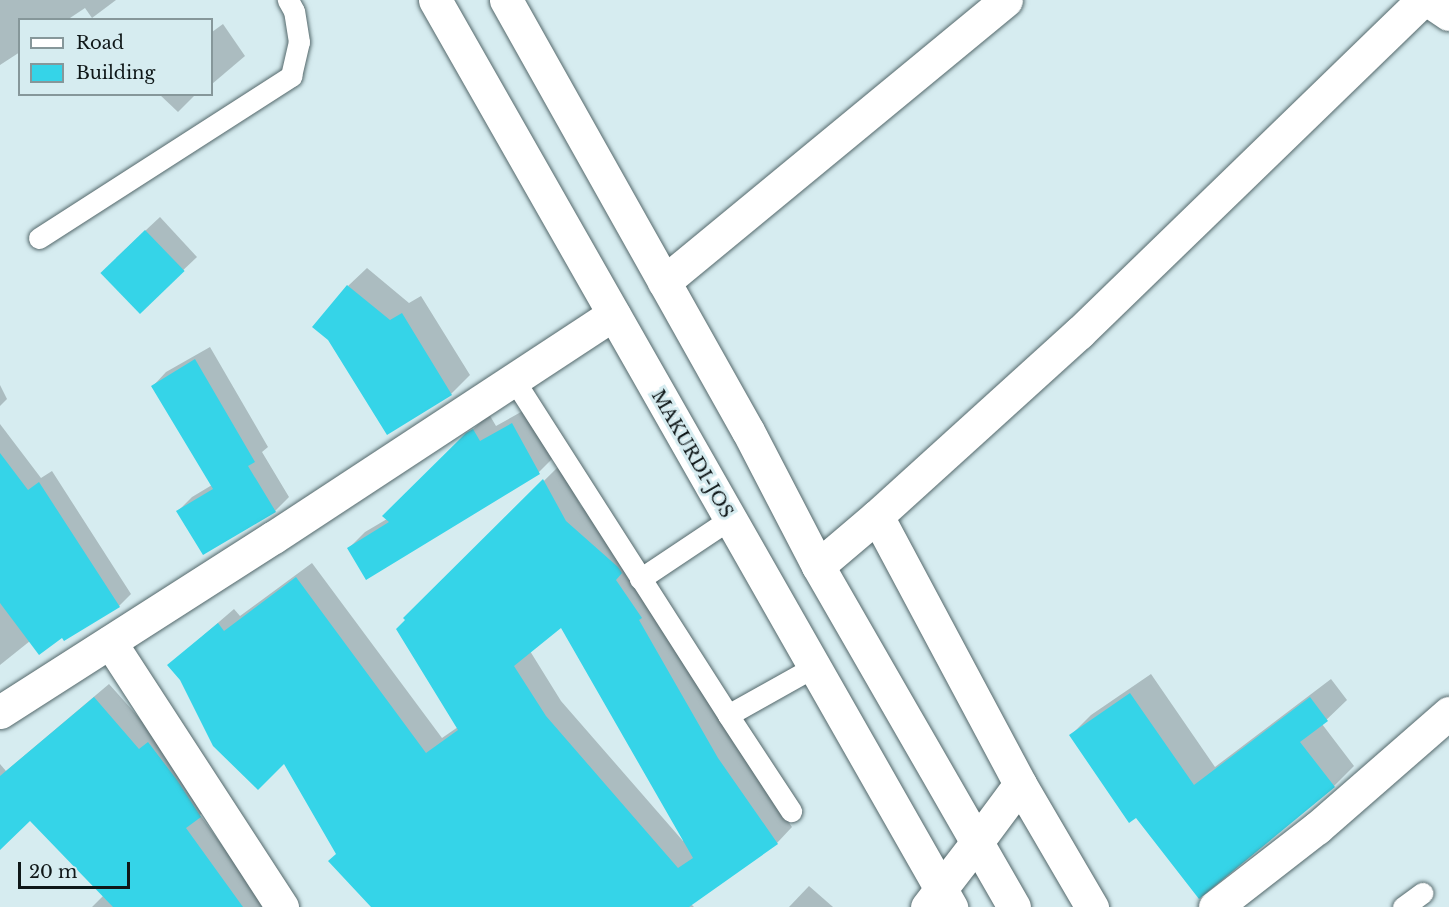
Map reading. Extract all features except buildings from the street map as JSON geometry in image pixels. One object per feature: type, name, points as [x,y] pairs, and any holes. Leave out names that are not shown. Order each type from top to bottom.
[{"type":"main road","name":"MAKURDI-JOS","points":[[435,0],[814,667],[940,901]]},
{"type":"main road","points":[[506,0],[748,431],[818,566],[1014,907]]},
{"type":"main road","points":[[664,282],[1006,0]]},
{"type":"main road","points":[[818,566],[877,516],[1079,333],[1423,0]]},
{"type":"main road","points":[[1428,0],[1449,14]]},
{"type":"main road","points":[[0,712],[613,314]]},
{"type":"main road","points":[[877,516],[1020,784],[1092,907]]},
{"type":"main road","points":[[110,642],[282,907]]},
{"type":"main road","points":[[1223,905],[1317,828],[1449,713]]},
{"type":"main road","points":[[940,901],[977,842],[1020,784]]},
{"type":"lane","points":[[39,238],[291,75],[299,42],[294,10],[288,0]]},
{"type":"lane","points":[[514,380],[791,812]]},
{"type":"lane","points":[[640,579],[730,519]]},
{"type":"lane","points":[[728,716],[814,667]]},
{"type":"lane","points":[[1403,907],[1422,893]]}]
